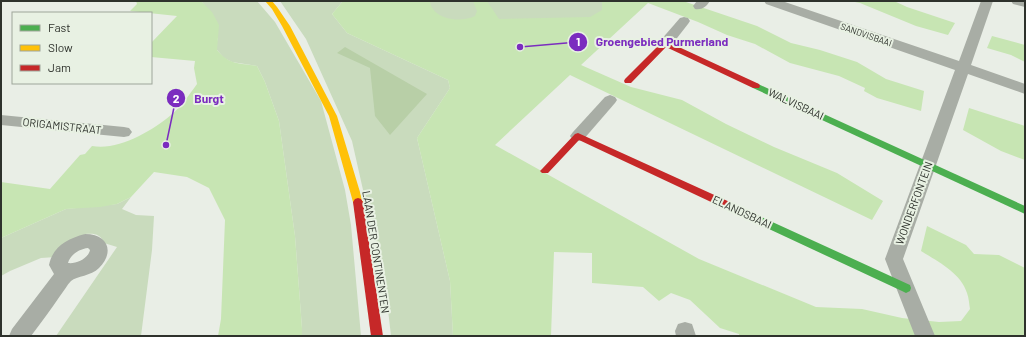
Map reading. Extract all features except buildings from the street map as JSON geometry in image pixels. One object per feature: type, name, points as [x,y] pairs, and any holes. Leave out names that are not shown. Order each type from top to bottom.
[{"type":"street","name":"LAAN DER CONTINENTEN","points":[[268,1],[275,8],[286,26],[334,116],[358,204],[377,336]]},
{"type":"street","name":"SANDVISBAAI","points":[[770,1],[962,68]]},
{"type":"street","name":"WONDERFONTEIN","points":[[925,336],[894,259],[987,1]]},
{"type":"street","points":[[1017,1],[1025,3]]},
{"type":"street","points":[[628,81],[665,44],[684,21]]},
{"type":"street","name":"WALVISBAAI","points":[[665,44],[1025,210]]},
{"type":"street","points":[[962,68],[1025,89]]},
{"type":"street","points":[[545,171],[610,100]]},
{"type":"street","name":"ORIGAMISTRAAT","points":[[1,120],[124,132]]},
{"type":"street","name":"ELANDSBAAI","points":[[578,136],[906,288]]},
{"type":"street","points":[[19,336],[67,272]]},
{"type":"shaded area","points":[[136,1],[201,1],[212,12],[219,25],[217,50],[221,55],[230,61],[257,66],[265,82],[279,121],[295,236],[302,336],[218,336],[221,319],[225,220],[209,188],[187,177],[154,172],[131,197],[117,204],[100,207],[66,209],[1,238],[1,182],[50,189],[80,155],[85,154],[92,146],[113,146],[145,133],[171,115],[185,101],[197,84],[194,68],[195,61],[152,57],[152,42],[177,16],[152,13],[152,12],[130,11],[137,4]]},
{"type":"shaded area","points":[[201,1],[257,1],[275,22],[321,101],[345,190],[351,225],[361,336],[302,336],[295,236],[279,121],[265,82],[257,66],[232,62],[224,58],[217,50],[216,45],[218,38],[206,7]]},
{"type":"shaded area","points":[[280,1],[343,1],[332,14],[347,33],[448,80],[450,88],[417,138],[450,281],[453,336],[391,336],[386,292],[352,141],[306,39]]},
{"type":"shaded area","points":[[343,1],[430,1],[432,7],[441,16],[462,19],[475,16],[477,11],[473,1],[487,1],[499,19],[590,17],[602,10],[602,1],[683,1],[757,26],[791,43],[820,50],[857,62],[886,79],[924,91],[921,111],[877,98],[864,91],[865,88],[839,76],[790,63],[755,44],[727,35],[648,3],[581,65],[631,87],[682,100],[726,124],[774,147],[837,173],[883,201],[872,220],[570,75],[495,145],[699,259],[816,307],[862,309],[902,318],[939,322],[961,321],[970,309],[967,293],[960,279],[948,268],[921,251],[927,226],[966,245],[974,254],[999,255],[1025,268],[1025,336],[739,336],[739,334],[720,328],[690,300],[671,293],[659,301],[643,287],[592,283],[592,253],[554,252],[551,336],[453,336],[450,281],[417,138],[450,88],[448,80],[347,33],[332,14]]},
{"type":"shaded area","points":[[387,1],[617,1],[540,65]]},
{"type":"shaded area","points":[[850,1],[894,1],[907,7],[955,23],[948,35],[916,26],[860,3]]},
{"type":"shaded area","points":[[992,36],[1025,45],[1025,62],[1011,55],[987,48]]},
{"type":"shaded area","points":[[345,47],[427,94],[390,135],[375,116],[370,68],[337,53]]},
{"type":"shaded area","points":[[969,108],[1025,126],[1025,160],[1001,151],[963,130]]},
{"type":"shaded area","points":[[131,197],[122,209],[136,215],[154,216],[152,250],[141,336],[56,336],[117,247],[104,243],[103,240],[97,235],[85,234],[56,257],[41,258],[1,276],[1,238],[66,209],[117,204]]},
{"type":"traffic: fast","points":[[756,86],[1025,210]]},
{"type":"traffic: fast","points":[[729,206],[906,288]]},
{"type":"traffic: slow","points":[[268,1],[275,8],[286,26],[333,116],[358,202]]},
{"type":"traffic: jam","points":[[628,81],[665,44],[756,86]]},
{"type":"traffic: jam","points":[[545,171],[578,136],[729,206]]},
{"type":"traffic: jam","points":[[358,202],[377,336]]},
{"type":"place","name":"Groengebied Purmerland","points":[[520,47]]},
{"type":"place","name":"Burgt","points":[[166,145]]}]
